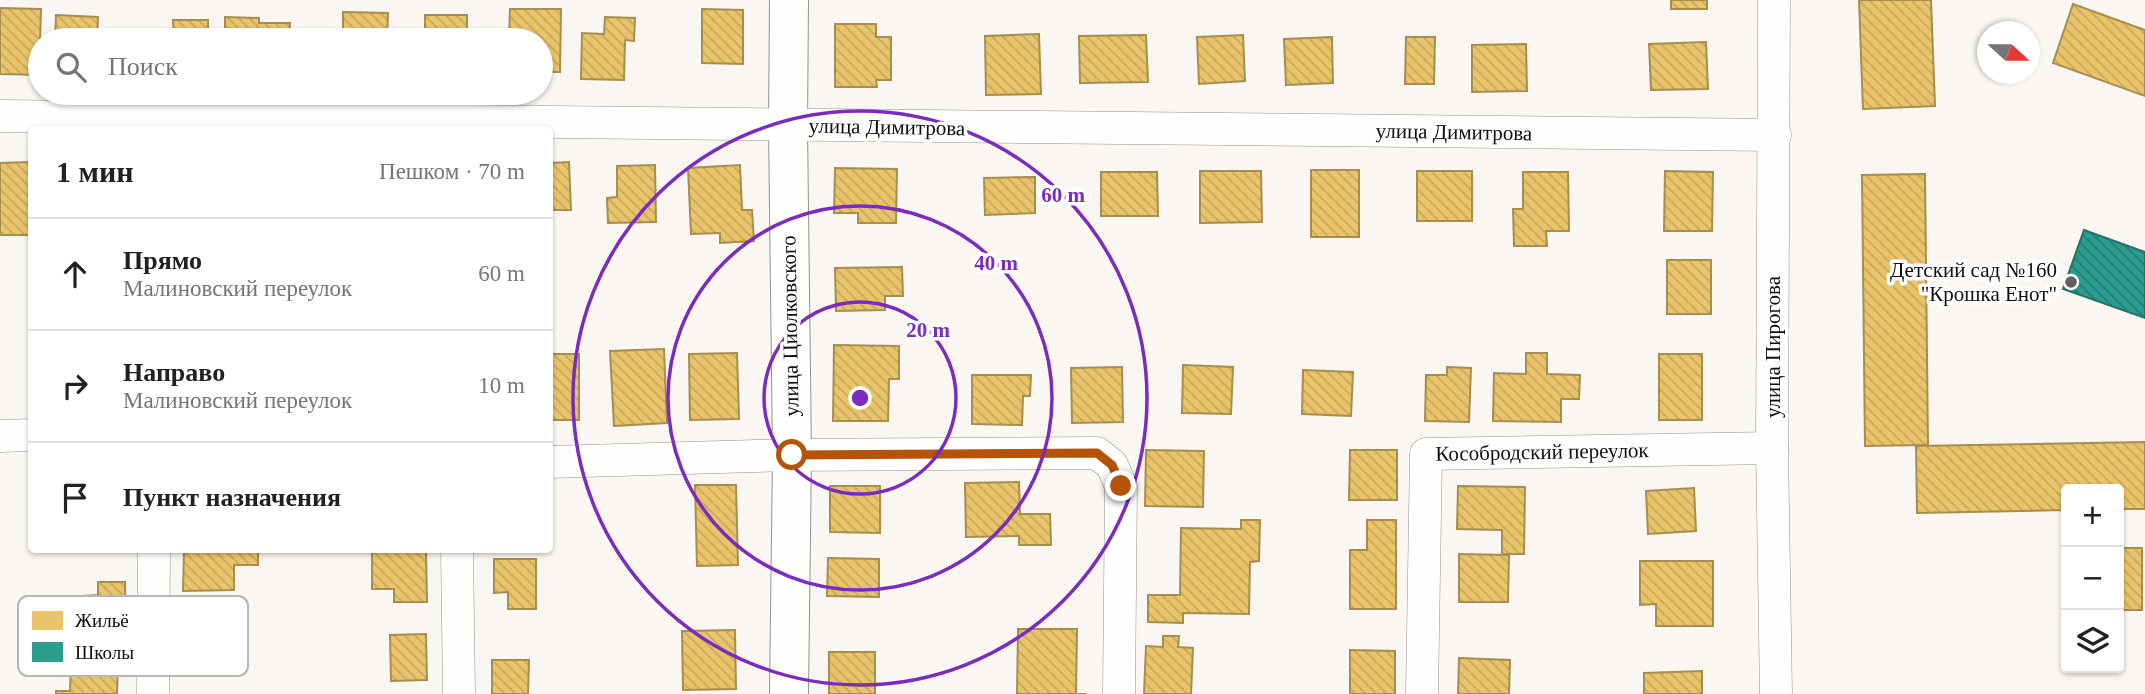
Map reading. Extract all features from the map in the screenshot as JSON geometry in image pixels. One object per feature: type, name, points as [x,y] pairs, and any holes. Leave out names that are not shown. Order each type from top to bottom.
[{"type":"street","name":"улица Циолковского","points":[[789,0],[792,455],[789,694]]},
{"type":"street","name":"улица Пирогова","points":[[1774,0],[1773,448],[1776,694]]},
{"type":"street","name":"улица Димитрова","points":[[0,116],[1775,135]]},
{"type":"street","points":[[0,436],[28,435]]},
{"type":"street","name":"Кособродский переулок","points":[[1422,694],[1426,454],[1773,448]]},
{"type":"street","points":[[553,461],[792,455],[1097,453],[1112,465],[1121,486],[1119,694]]},
{"type":"street","points":[[154,553],[154,596]]},
{"type":"street","points":[[457,553],[459,694]]},
{"type":"street","points":[[153,676],[153,694]]},
{"type":"building: Жильё","points":[[1671,0],[1707,0],[1707,9],[1671,9]]},
{"type":"building: Жильё","points":[[1859,0],[1931,0],[1935,106],[1863,109]]},
{"type":"building: Жильё","points":[[2073,4],[2145,30],[2145,96],[2053,63]]},
{"type":"building: Жильё","points":[[0,8],[41,9],[40,28],[28,28],[28,75],[0,74]]},
{"type":"building: Жильё","points":[[510,9],[561,9],[560,72],[553,72],[553,28],[509,28]]},
{"type":"building: Жильё","points":[[702,9],[743,10],[743,64],[702,63]]},
{"type":"building: Жильё","points":[[343,12],[388,13],[387,28],[343,28]]},
{"type":"building: Жильё","points":[[56,15],[98,17],[98,28],[55,28]]},
{"type":"building: Жильё","points":[[425,15],[467,15],[467,28],[425,28]]},
{"type":"building: Жильё","points":[[225,17],[259,18],[259,23],[290,23],[290,28],[225,28]]},
{"type":"building: Жильё","points":[[605,17],[635,18],[634,41],[625,40],[624,80],[581,79],[582,33],[604,34]]},
{"type":"building: Жильё","points":[[173,20],[208,20],[208,28],[173,28]]},
{"type":"building: Жильё","points":[[835,24],[876,24],[876,37],[891,37],[891,80],[876,80],[877,87],[835,87]]},
{"type":"building: Жильё","points":[[1039,34],[1041,94],[986,95],[985,36]]},
{"type":"building: Жильё","points":[[1146,35],[1148,82],[1080,83],[1079,36]]},
{"type":"building: Жильё","points":[[1243,35],[1245,81],[1199,84],[1197,37]]},
{"type":"building: Жильё","points":[[1332,37],[1333,83],[1286,85],[1284,39]]},
{"type":"building: Жильё","points":[[1406,37],[1435,37],[1434,84],[1405,84]]},
{"type":"building: Жильё","points":[[1706,42],[1708,89],[1651,90],[1649,44]]},
{"type":"building: Жильё","points":[[1526,44],[1527,91],[1472,92],[1472,45]]},
{"type":"building: Жильё","points":[[28,162],[28,235],[0,235],[0,163]]},
{"type":"building: Жильё","points":[[569,162],[571,210],[553,210],[553,163]]},
{"type":"building: Жильё","points":[[655,165],[656,222],[608,223],[607,198],[617,197],[617,166]]},
{"type":"building: Жильё","points":[[740,165],[742,210],[752,210],[754,241],[720,243],[720,233],[691,234],[688,168]]},
{"type":"building: Жильё","points":[[835,168],[897,169],[896,223],[858,223],[858,213],[834,213]]},
{"type":"building: Жильё","points":[[1311,170],[1359,170],[1359,237],[1311,237]]},
{"type":"building: Жильё","points":[[1200,171],[1261,171],[1262,222],[1200,223]]},
{"type":"building: Жильё","points":[[1417,171],[1472,171],[1472,221],[1417,221]]},
{"type":"building: Жильё","points":[[1665,171],[1713,172],[1712,231],[1664,231]]},
{"type":"building: Жильё","points":[[1101,172],[1157,172],[1158,216],[1101,216]]},
{"type":"building: Жильё","points":[[1523,172],[1568,172],[1569,231],[1546,231],[1547,246],[1514,246],[1513,209],[1523,209]]},
{"type":"building: Жильё","points":[[1925,174],[1928,445],[1865,446],[1862,175]]},
{"type":"building: Жильё","points":[[1035,177],[1035,213],[985,215],[984,178]]},
{"type":"building: Жильё","points":[[1667,260],[1711,260],[1711,314],[1667,314]]},
{"type":"building: Жильё","points":[[902,267],[903,296],[885,296],[885,310],[836,311],[835,268]]},
{"type":"building: Жильё","points":[[834,345],[899,346],[899,379],[889,379],[888,421],[833,421]]},
{"type":"building: Жильё","points":[[664,349],[667,423],[614,426],[610,351]]},
{"type":"building: Жильё","points":[[737,353],[739,419],[690,420],[689,354]]},
{"type":"building: Жильё","points":[[1526,353],[1547,353],[1547,374],[1580,375],[1579,399],[1561,399],[1561,422],[1493,421],[1494,373],[1526,374]]},
{"type":"building: Жильё","points":[[553,354],[579,354],[579,420],[553,420]]},
{"type":"building: Жильё","points":[[1659,354],[1702,354],[1702,420],[1659,420]]},
{"type":"building: Жильё","points":[[1183,365],[1233,367],[1231,414],[1182,413]]},
{"type":"building: Жильё","points":[[1122,367],[1123,422],[1072,423],[1071,368]]},
{"type":"building: Жильё","points":[[1447,367],[1471,368],[1469,422],[1425,421],[1426,375],[1447,375]]},
{"type":"building: Жильё","points":[[1303,370],[1353,372],[1351,416],[1302,414]]},
{"type":"building: Жильё","points":[[972,375],[1031,375],[1030,396],[1023,396],[1022,425],[972,424]]},
{"type":"building: Жильё","points":[[2145,442],[2145,509],[2124,509],[2124,484],[2061,484],[2061,510],[1917,513],[1916,446]]},
{"type":"building: Жильё","points":[[1146,450],[1204,451],[1203,507],[1145,506]]},
{"type":"building: Жильё","points":[[1350,450],[1397,450],[1397,500],[1349,500]]},
{"type":"building: Жильё","points":[[1019,482],[1020,514],[1050,514],[1051,545],[1019,545],[1019,536],[966,537],[965,483]]},
{"type":"building: Жильё","points":[[695,485],[736,485],[738,565],[697,566]]},
{"type":"building: Жильё","points":[[830,486],[880,486],[880,533],[830,532]]},
{"type":"building: Жильё","points":[[1458,486],[1525,487],[1524,554],[1502,554],[1502,530],[1457,529]]},
{"type":"building: Жильё","points":[[1694,488],[1696,531],[1648,534],[1646,491]]},
{"type":"building: Жильё","points":[[1241,520],[1260,520],[1259,561],[1250,562],[1249,614],[1183,613],[1183,623],[1148,622],[1148,595],[1180,595],[1181,528],[1241,529]]},
{"type":"building: Жильё","points":[[1367,520],[1396,520],[1396,609],[1350,609],[1350,550],[1367,550]]},
{"type":"building: Жильё","points":[[2124,548],[2142,548],[2142,610],[2124,610]]},
{"type":"building: Жильё","points":[[184,553],[258,553],[258,565],[234,565],[234,590],[183,591]]},
{"type":"building: Жильё","points":[[372,553],[426,553],[427,602],[394,602],[394,589],[372,589]]},
{"type":"building: Жильё","points":[[1459,554],[1509,555],[1508,602],[1459,602]]},
{"type":"building: Жильё","points":[[828,558],[879,559],[879,597],[827,596]]},
{"type":"building: Жильё","points":[[494,559],[536,559],[536,609],[508,609],[508,592],[494,593]]},
{"type":"building: Жильё","points":[[1640,561],[1713,561],[1713,626],[1656,626],[1656,604],[1640,605]]},
{"type":"building: Жильё","points":[[98,582],[125,582],[125,596],[83,596],[98,595]]},
{"type":"building: Жильё","points":[[1018,629],[1077,629],[1076,694],[1017,694]]},
{"type":"building: Жильё","points":[[735,630],[736,689],[683,690],[682,631]]},
{"type":"building: Жильё","points":[[426,634],[427,680],[391,681],[390,635]]},
{"type":"building: Жильё","points":[[1163,636],[1179,636],[1178,647],[1193,648],[1191,694],[1144,694],[1146,646],[1163,647]]},
{"type":"building: Жильё","points":[[1350,650],[1395,651],[1395,694],[1350,694]]},
{"type":"building: Жильё","points":[[829,652],[875,652],[875,694],[829,694]]},
{"type":"building: Жильё","points":[[1459,658],[1510,660],[1509,694],[1458,694]]},
{"type":"building: Жильё","points":[[492,660],[529,660],[528,694],[492,694]]},
{"type":"building: Жильё","points":[[1702,671],[1702,694],[1644,694],[1644,673]]},
{"type":"building: Жильё","points":[[70,676],[118,676],[117,694],[56,694],[56,691],[70,691]]},
{"type":"building: Школы","points":[[2084,230],[2145,252],[2145,318],[2063,289]]},
{"type":"place","name":"Детский сад №160 \"Крошка Енот\"","points":[[2071,282]]},
{"type":"route","points":[[792,455],[1097,453],[1112,465],[1121,486]]}]
